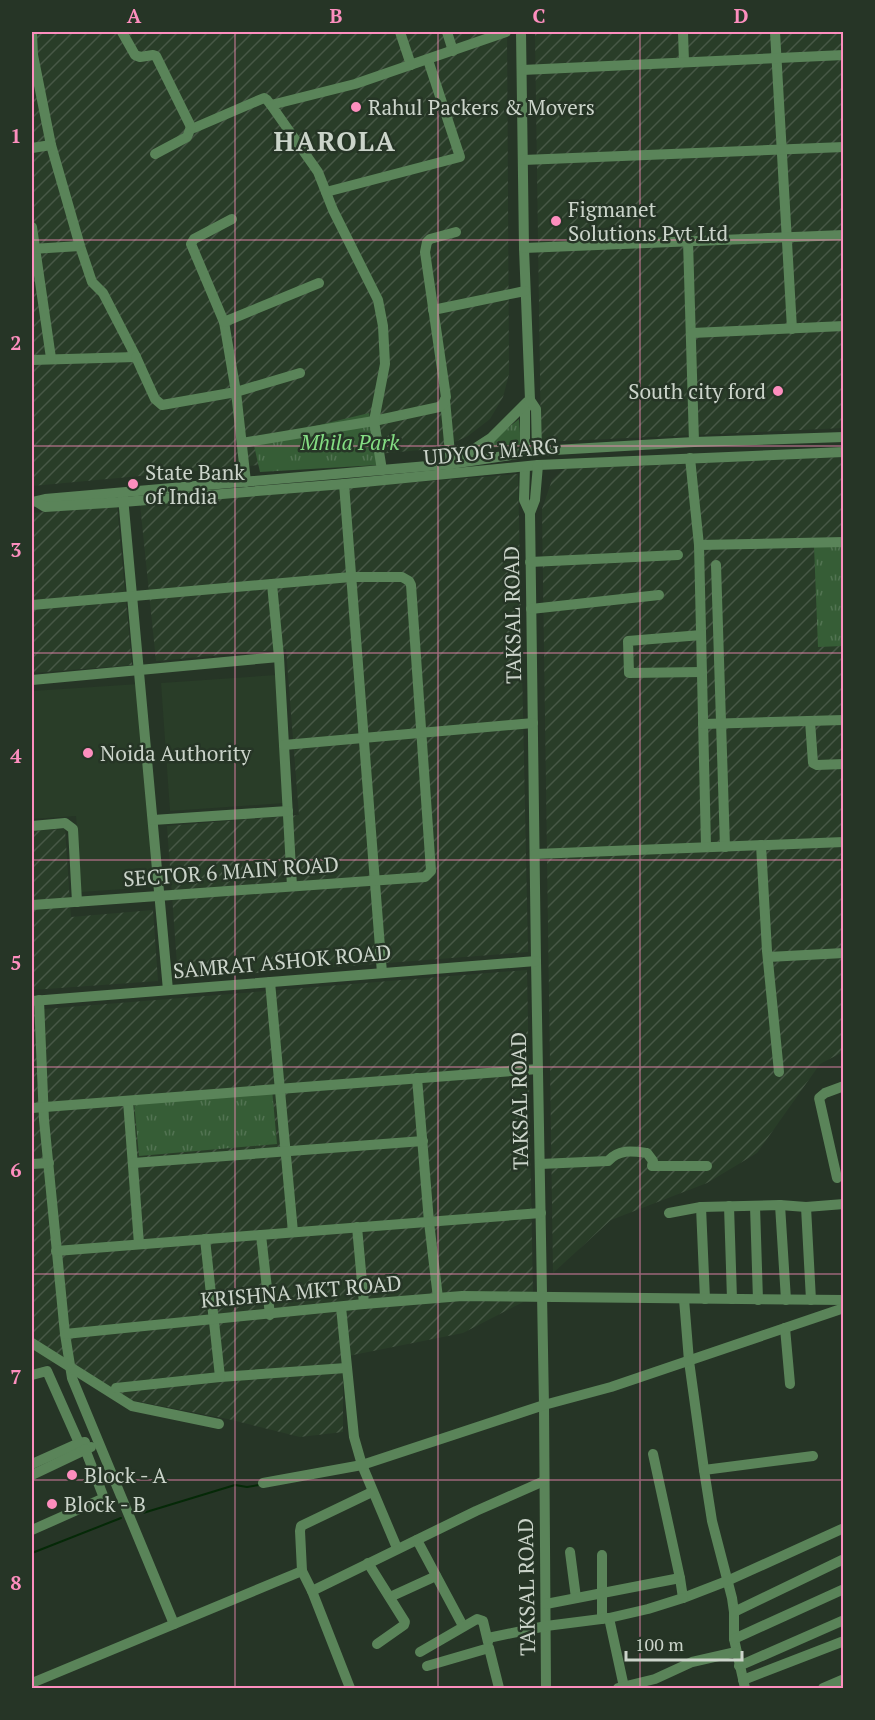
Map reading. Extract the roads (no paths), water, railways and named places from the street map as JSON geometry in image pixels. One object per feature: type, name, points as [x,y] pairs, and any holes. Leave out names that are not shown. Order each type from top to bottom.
[{"type":"street","points":[[122,32],[135,55],[156,56],[191,128],[187,137],[154,154]]},
{"type":"street","points":[[399,32],[411,65]]},
{"type":"street","points":[[447,32],[453,51]]},
{"type":"street","points":[[271,105],[355,84],[453,51],[486,35],[506,32]]},
{"type":"street","points":[[521,32],[525,291],[530,400],[525,410],[531,452]]},
{"type":"street","points":[[683,32],[684,62]]},
{"type":"street","points":[[775,32],[792,329]]},
{"type":"street","points":[[32,34],[32,55],[51,145],[80,246],[93,282],[102,292],[155,399],[162,405],[236,392],[300,373]]},
{"type":"street","points":[[522,70],[843,55]]},
{"type":"street","points":[[326,192],[460,157],[428,60]]},
{"type":"street","points":[[191,128],[264,98],[318,172],[378,300],[381,312],[385,364],[374,421],[382,470]]},
{"type":"street","points":[[32,148],[51,145]]},
{"type":"street","points":[[523,160],[843,147]]},
{"type":"street","points":[[232,219],[191,242],[224,322],[236,392],[246,482]]},
{"type":"street","points":[[32,227],[33,249],[51,358]]},
{"type":"street","points":[[456,231],[430,240],[425,252],[445,400],[451,464],[491,438],[530,400]]},
{"type":"street","points":[[524,248],[843,235]]},
{"type":"street","points":[[688,241],[694,441]]},
{"type":"street","points":[[33,249],[80,246]]},
{"type":"street","points":[[224,322],[318,283]]},
{"type":"street","points":[[433,310],[525,291]]},
{"type":"street","points":[[692,333],[843,327]]},
{"type":"street","points":[[32,360],[136,357]]},
{"type":"street","points":[[242,443],[374,421],[439,407],[445,400]]},
{"type":"street","name":"UDYOG MARG","points":[[123,497],[246,482],[451,464],[531,452],[694,441],[843,437]]},
{"type":"street","name":"UDYOG MARG","points":[[34,502],[45,499],[123,497],[344,484],[538,465],[843,452]]},
{"type":"street","points":[[690,458],[699,545],[706,848]]},
{"type":"street","points":[[535,500],[545,475],[550,470],[564,464]]},
{"type":"street","name":"TAKSAL ROAD","points":[[538,465],[535,500],[530,513],[530,562],[543,1297],[546,1689]]},
{"type":"street","name":"TAKSAL ROAD","points":[[525,467],[524,500],[530,513]]},
{"type":"street","points":[[344,484],[382,973]]},
{"type":"street","points":[[123,497],[168,990]]},
{"type":"street","points":[[699,545],[843,542]]},
{"type":"street","points":[[530,562],[678,555]]},
{"type":"street","points":[[716,565],[725,847]]},
{"type":"street","points":[[32,605],[351,577],[402,577],[411,585],[420,733]]},
{"type":"street","points":[[272,584],[279,657],[292,886]]},
{"type":"street","points":[[531,609],[659,595]]},
{"type":"street","points":[[701,635],[628,640],[628,646],[629,673],[702,672]]},
{"type":"street","points":[[32,680],[279,657]]},
{"type":"street","points":[[703,724],[843,720]]},
{"type":"street","points":[[810,721],[813,763],[816,765],[843,764]]},
{"type":"street","points":[[284,745],[533,723]]},
{"type":"street","name":"SECTOR 6 MAIN ROAD","points":[[32,905],[425,877],[431,871],[420,733]]},
{"type":"street","points":[[153,820],[288,811]]},
{"type":"street","points":[[32,826],[65,823],[73,829],[77,902]]},
{"type":"street","points":[[535,854],[843,842]]},
{"type":"street","points":[[761,845],[768,957],[779,1072]]},
{"type":"street","points":[[768,957],[843,953]]},
{"type":"street","name":"SAMRAT ASHOK ROAD","points":[[35,1000],[536,961]]},
{"type":"street","points":[[270,982],[292,1232]]},
{"type":"street","points":[[35,1000],[56,1251],[69,1366],[174,1624]]},
{"type":"street","points":[[32,1108],[538,1069]]},
{"type":"street","points":[[417,1078],[438,1298]]},
{"type":"street","points":[[837,1178],[819,1098],[843,1086]]},
{"type":"street","points":[[128,1101],[139,1244]]},
{"type":"street","points":[[133,1163],[423,1141]]},
{"type":"street","points":[[540,1164],[608,1161],[614,1155],[628,1151],[647,1153],[653,1161],[652,1166],[707,1166]]},
{"type":"street","points":[[32,1164],[49,1163]]},
{"type":"street","points":[[669,1213],[701,1207],[780,1205],[806,1207],[843,1204]]},
{"type":"street","points":[[780,1205],[786,1300]]},
{"type":"street","points":[[729,1206],[732,1299]]},
{"type":"street","points":[[755,1206],[758,1300]]},
{"type":"street","points":[[701,1207],[705,1299]]},
{"type":"street","points":[[806,1207],[811,1300]]},
{"type":"street","points":[[56,1251],[541,1213]]},
{"type":"street","points":[[357,1227],[364,1304]]},
{"type":"street","points":[[261,1235],[270,1315]]},
{"type":"street","points":[[205,1239],[220,1377]]},
{"type":"street","name":"KRISHNA MKT ROAD","points":[[65,1334],[462,1296],[843,1300]]},
{"type":"street","points":[[684,1299],[689,1361],[704,1470],[712,1521],[732,1598],[734,1639],[744,1684],[843,1641]]},
{"type":"street","points":[[341,1307],[354,1437],[372,1492],[397,1548]]},
{"type":"street","points":[[263,1483],[362,1465],[544,1405],[689,1361],[843,1308]]},
{"type":"street","points":[[785,1328],[790,1384]]},
{"type":"street","points":[[32,1343],[132,1406],[219,1424]]},
{"type":"street","points":[[116,1388],[220,1377],[346,1368]]},
{"type":"street","points":[[32,1375],[47,1371],[104,1498],[32,1530]]},
{"type":"street","points":[[32,1464],[98,1441]]},
{"type":"street","points":[[32,1475],[82,1446]]},
{"type":"street","points":[[653,1454],[683,1598]]},
{"type":"street","points":[[704,1470],[813,1455]]},
{"type":"street","points":[[312,1591],[476,1510],[544,1481]]},
{"type":"street","points":[[350,1689],[302,1571],[300,1531],[301,1526],[372,1492]]},
{"type":"street","points":[[427,1666],[489,1643],[546,1626],[605,1618],[648,1609],[683,1598],[843,1530]]},
{"type":"street","points":[[417,1540],[463,1626]]},
{"type":"street","points":[[570,1552],[576,1598]]},
{"type":"street","points":[[602,1555],[602,1593],[605,1618],[621,1688],[655,1679],[692,1662],[736,1652]]},
{"type":"street","points":[[734,1612],[843,1559]]},
{"type":"street","points":[[368,1563],[405,1623],[377,1644]]},
{"type":"street","points":[[32,1683],[302,1571]]},
{"type":"street","points":[[390,1597],[436,1576]]},
{"type":"street","points":[[546,1604],[680,1578]]},
{"type":"street","points":[[734,1639],[843,1589]]},
{"type":"street","points":[[420,1652],[477,1618],[480,1619],[485,1624],[498,1689]]},
{"type":"street","points":[[740,1666],[843,1620]]},
{"type":"street","points":[[823,1689],[843,1679]]},
{"type":"waterway","points":[[143,1513],[235,1485],[247,1487],[259,1485]]},
{"type":"waterway","points":[[32,1553],[121,1518]]},
{"type":"place","name":"Rahul Packers & Movers","points":[[356,107]]},
{"type":"place","name":"Figmanet Solutions Pvt Ltd","points":[[556,221]]},
{"type":"place","name":"South city ford","points":[[778,391]]},
{"type":"place","name":"State Bank of India","points":[[133,484]]},
{"type":"place","name":"Noida Authority","points":[[88,753]]},
{"type":"place","name":"Block - A","points":[[72,1475]]},
{"type":"place","name":"Block - B","points":[[52,1504]]},
{"type":"district","name":"HAROLA","points":[[335,141]]},
{"type":"park label","name":"Mhila Park","points":[[350,442]]}]
